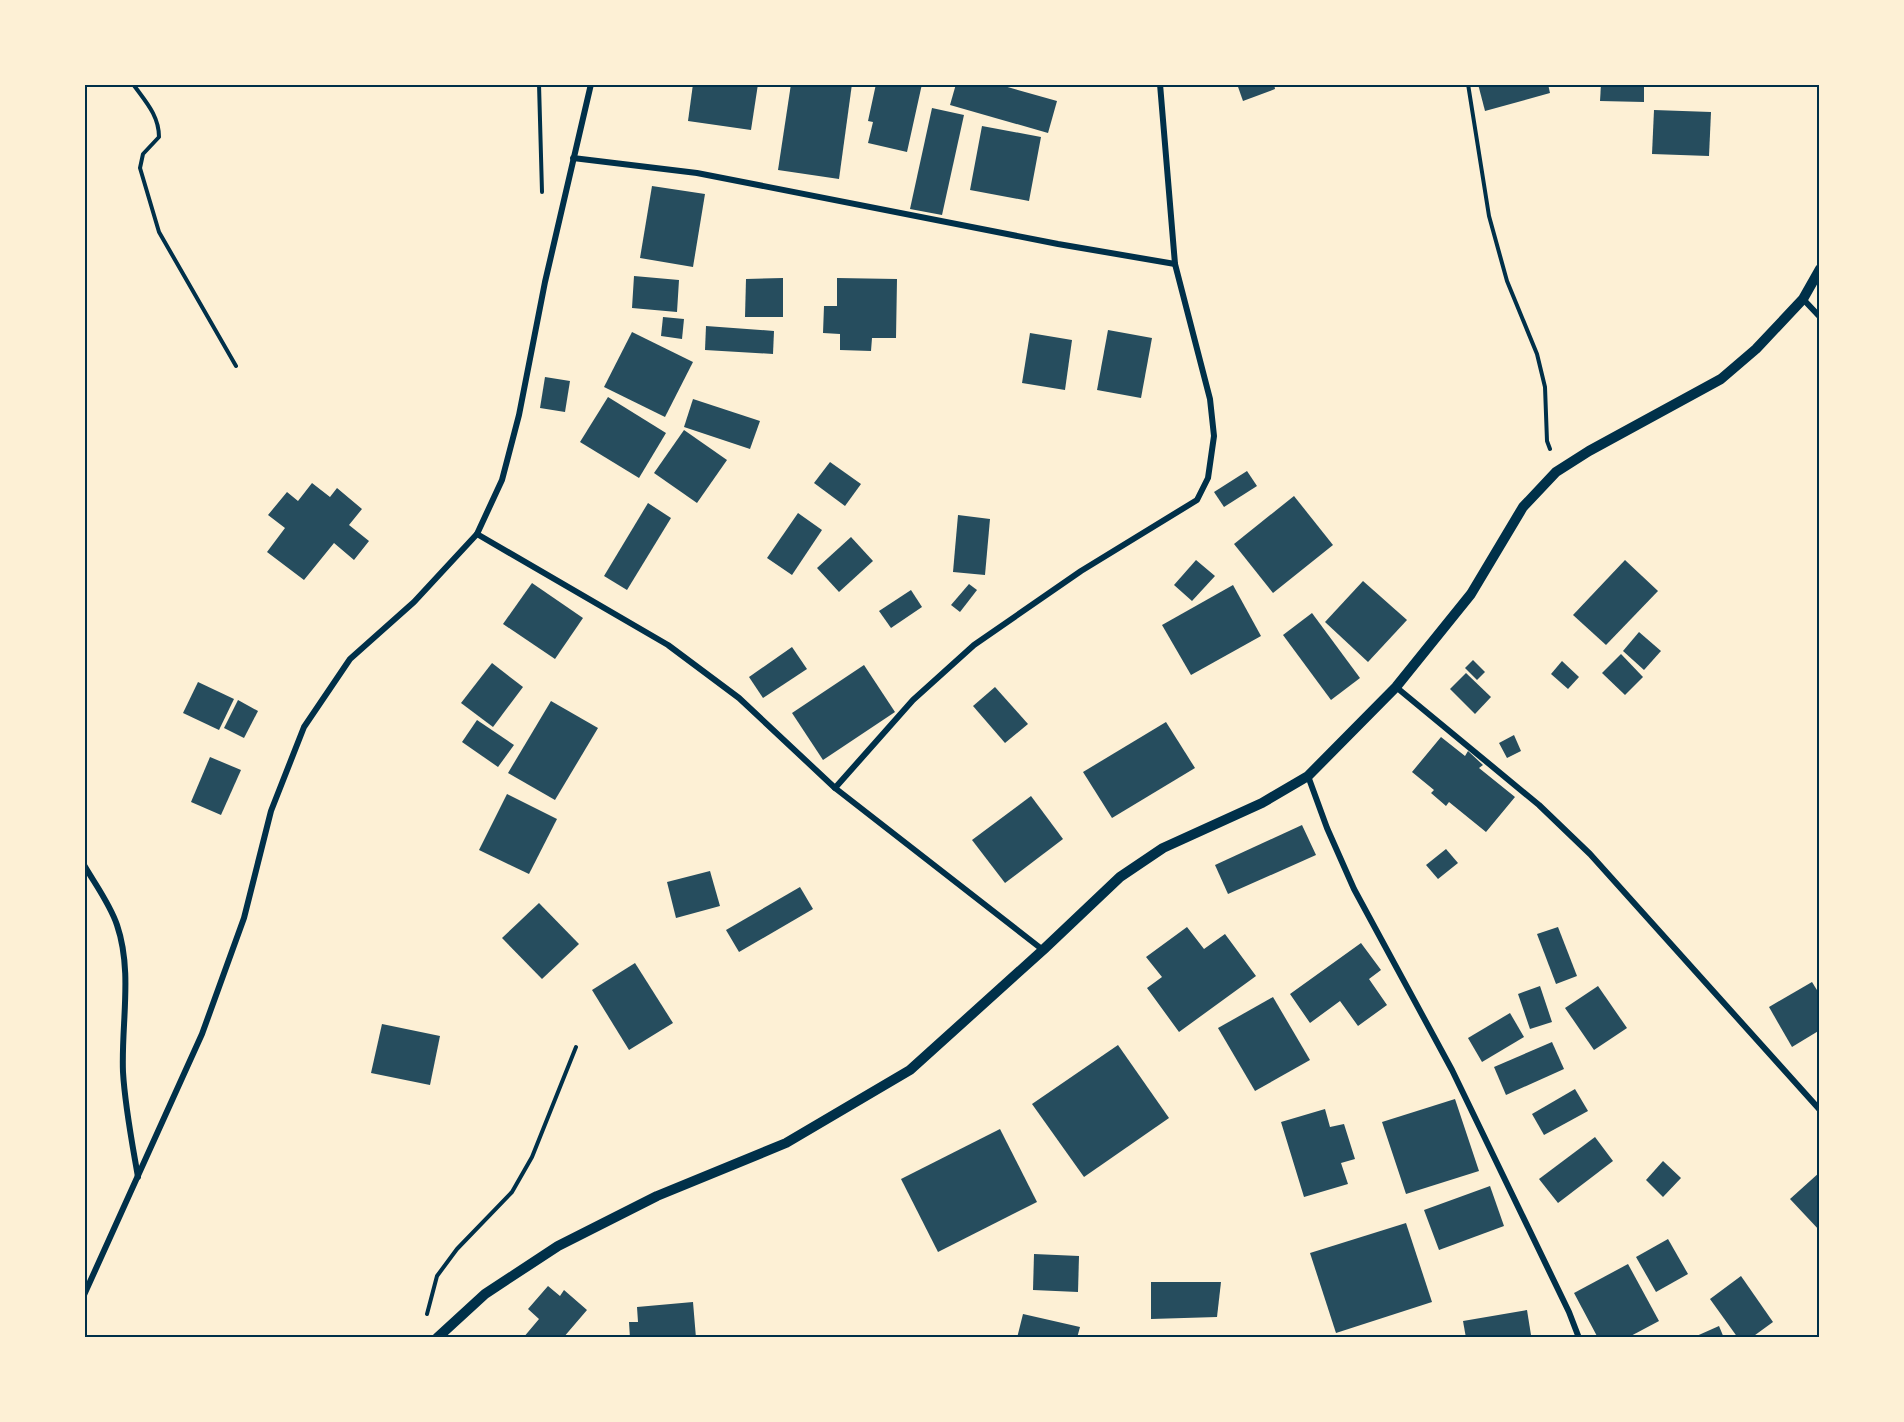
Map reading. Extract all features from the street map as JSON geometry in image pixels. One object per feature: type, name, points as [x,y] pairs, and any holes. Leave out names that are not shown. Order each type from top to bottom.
[{"type":"street","points":[[84,1295],[202,1034],[244,918],[271,811],[304,727],[350,659],[414,602],[477,534],[502,480],[519,415],[545,282],[591,84]]},
{"type":"street","points":[[836,788],[913,700],[974,645],[1081,571],[1197,500],[1208,478],[1214,436],[1210,399],[1175,264],[1160,84]]},
{"type":"street","points":[[573,158],[697,173],[1058,244],[1175,264]]},
{"type":"street","points":[[437,1338],[485,1294],[558,1246],[657,1196],[786,1143],[910,1070],[1120,877],[1163,848],[1262,803],[1308,776],[1396,687],[1470,594],[1523,507],[1557,472],[1589,451],[1721,379],[1756,349],[1803,299],[1820,269]]},
{"type":"street","points":[[1803,299],[1820,317]]},
{"type":"street","points":[[477,534],[668,645],[739,698],[836,788],[1043,950]]},
{"type":"street","points":[[1396,687],[1539,805],[1590,854],[1820,1110]]},
{"type":"street","points":[[1308,776],[1327,828],[1354,889],[1452,1070],[1569,1312],[1579,1338]]},
{"type":"street","points":[[84,865],[117,924],[126,963],[123,1073],[127,1114],[138,1178]]},
{"type":"path","points":[[133,84],[159,125],[159,137],[143,154],[140,168],[159,232],[236,366]]},
{"type":"path","points":[[539,84],[542,202]]},
{"type":"path","points":[[1468,84],[1489,216],[1507,281],[1537,354],[1545,387],[1547,441],[1557,472]]},
{"type":"path","points":[[427,1317],[437,1276],[457,1249],[512,1192],[532,1157],[576,1047]]},
{"type":"building","points":[[693,84],[758,84],[751,130],[688,121]]},
{"type":"building","points":[[791,84],[852,84],[839,179],[778,170]]},
{"type":"building","points":[[876,84],[922,84],[907,152],[868,143],[873,122],[868,121]]},
{"type":"building","points":[[956,84],[997,84],[1057,101],[1048,133],[950,105]]},
{"type":"building","points":[[1237,84],[1274,84],[1275,89],[1243,101]]},
{"type":"building","points":[[1478,84],[1548,84],[1550,93],[1485,111]]},
{"type":"building","points":[[1601,84],[1644,84],[1644,102],[1600,101]]},
{"type":"building","points":[[932,108],[964,115],[942,215],[910,209]]},
{"type":"building","points":[[1654,110],[1711,112],[1709,156],[1652,154]]},
{"type":"building","points":[[982,126],[1041,137],[1029,201],[970,190]]},
{"type":"building","points":[[652,186],[705,194],[693,267],[640,258]]},
{"type":"building","points":[[634,276],[679,280],[677,312],[632,308]]},
{"type":"building","points":[[783,278],[783,317],[745,317],[746,279]]},
{"type":"building","points":[[837,278],[897,279],[896,338],[872,338],[871,351],[840,350],[840,334],[823,333],[824,306],[837,306]]},
{"type":"building","points":[[663,317],[684,319],[682,339],[661,336]]},
{"type":"building","points":[[706,326],[774,331],[773,354],[705,350]]},
{"type":"building","points":[[1108,330],[1152,338],[1141,398],[1097,390]]},
{"type":"building","points":[[632,332],[693,362],[665,417],[604,387]]},
{"type":"building","points":[[1030,333],[1072,340],[1065,390],[1022,383]]},
{"type":"building","points":[[545,377],[570,381],[565,412],[540,408]]},
{"type":"building","points":[[608,397],[666,433],[639,478],[580,442]]},
{"type":"building","points":[[693,399],[760,421],[750,449],[684,427]]},
{"type":"building","points":[[684,430],[727,460],[697,503],[654,473]]},
{"type":"building","points":[[830,462],[861,484],[845,506],[814,483]]},
{"type":"building","points":[[1247,471],[1257,486],[1224,507],[1214,492]]},
{"type":"building","points":[[312,483],[330,497],[337,488],[362,509],[349,525],[369,541],[354,560],[334,543],[304,580],[267,552],[285,528],[268,515],[287,492],[298,501]]},
{"type":"building","points":[[1294,496],[1333,545],[1273,593],[1234,544]]},
{"type":"building","points":[[648,503],[671,518],[627,590],[604,576]]},
{"type":"building","points":[[798,513],[822,530],[792,575],[767,558]]},
{"type":"building","points":[[958,515],[990,519],[985,575],[953,572]]},
{"type":"building","points":[[851,537],[873,561],[839,592],[817,568]]},
{"type":"building","points":[[1196,560],[1215,576],[1192,601],[1174,585]]},
{"type":"building","points":[[1625,560],[1658,591],[1606,645],[1573,615]]},
{"type":"building","points":[[1363,581],[1407,620],[1368,662],[1325,622]]},
{"type":"building","points":[[532,583],[583,618],[555,659],[503,624]]},
{"type":"building","points":[[969,584],[977,590],[960,612],[951,605]]},
{"type":"building","points":[[1233,585],[1261,636],[1191,675],[1162,625]]},
{"type":"building","points":[[911,590],[922,607],[891,628],[879,611]]},
{"type":"building","points":[[1312,613],[1360,678],[1331,700],[1283,635]]},
{"type":"building","points":[[1639,632],[1661,651],[1644,670],[1623,651]]},
{"type":"building","points":[[792,647],[807,669],[763,698],[749,677]]},
{"type":"building","points":[[1621,654],[1643,677],[1625,695],[1602,673]]},
{"type":"building","points":[[1473,660],[1485,672],[1477,680],[1465,668]]},
{"type":"building","points":[[1562,661],[1579,677],[1568,689],[1551,674]]},
{"type":"building","points":[[492,663],[523,687],[493,727],[461,703]]},
{"type":"building","points":[[864,665],[895,712],[823,760],[792,713]]},
{"type":"building","points":[[1466,673],[1491,697],[1475,714],[1450,689]]},
{"type":"building","points":[[198,682],[234,699],[219,730],[183,713]]},
{"type":"building","points":[[995,687],[1028,724],[1005,743],[973,706]]},
{"type":"building","points":[[238,700],[258,711],[244,738],[224,728]]},
{"type":"building","points":[[551,701],[598,728],[555,800],[508,773]]},
{"type":"building","points":[[477,720],[514,745],[498,767],[462,742]]},
{"type":"building","points":[[1166,722],[1195,768],[1112,818],[1083,772]]},
{"type":"building","points":[[1514,735],[1521,751],[1507,758],[1499,743]]},
{"type":"building","points":[[1441,737],[1465,756],[1468,751],[1483,765],[1479,768],[1515,797],[1486,832],[1449,802],[1446,806],[1431,793],[1434,790],[1412,772]]},
{"type":"building","points":[[210,757],[241,770],[221,815],[191,802]]},
{"type":"building","points":[[507,794],[557,819],[529,874],[479,850]]},
{"type":"building","points":[[1031,796],[1063,839],[1005,883],[972,840]]},
{"type":"building","points":[[1302,825],[1316,855],[1228,894],[1215,865]]},
{"type":"building","points":[[1446,849],[1458,863],[1438,879],[1426,865]]},
{"type":"building","points":[[710,871],[720,906],[676,918],[667,882]]},
{"type":"building","points":[[800,887],[813,909],[739,952],[726,930]]},
{"type":"building","points":[[539,903],[579,944],[542,979],[502,938]]},
{"type":"building","points":[[1187,927],[1204,949],[1225,934],[1256,976],[1179,1032],[1147,988],[1162,977],[1146,957]]},
{"type":"building","points":[[1558,927],[1577,976],[1556,984],[1537,934]]},
{"type":"building","points":[[1361,943],[1381,970],[1369,979],[1387,1005],[1358,1026],[1340,1001],[1310,1023],[1290,994]]},
{"type":"building","points":[[635,963],[673,1023],[629,1050],[592,990]]},
{"type":"building","points":[[1812,982],[1820,995],[1820,1030],[1792,1047],[1769,1007]]},
{"type":"building","points":[[1540,986],[1552,1022],[1530,1029],[1518,994]]},
{"type":"building","points":[[1598,986],[1627,1028],[1594,1050],[1565,1008]]},
{"type":"building","points":[[1273,997],[1310,1060],[1255,1091],[1218,1028]]},
{"type":"building","points":[[1510,1013],[1524,1037],[1482,1062],[1468,1038]]},
{"type":"building","points":[[382,1024],[440,1036],[430,1085],[371,1073]]},
{"type":"building","points":[[1552,1042],[1564,1069],[1506,1095],[1494,1067]]},
{"type":"building","points":[[1118,1045],[1169,1118],[1084,1177],[1032,1104]]},
{"type":"building","points":[[1575,1089],[1588,1111],[1544,1135],[1532,1114]]},
{"type":"building","points":[[1455,1099],[1479,1171],[1406,1194],[1382,1122]]},
{"type":"building","points":[[1325,1109],[1330,1127],[1344,1124],[1355,1159],[1341,1163],[1348,1184],[1304,1197],[1281,1122]]},
{"type":"building","points":[[1000,1129],[1037,1202],[938,1252],[901,1179]]},
{"type":"building","points":[[1595,1137],[1613,1161],[1558,1203],[1539,1179]]},
{"type":"building","points":[[1663,1161],[1681,1178],[1663,1197],[1646,1180]]},
{"type":"building","points":[[1820,1172],[1820,1231],[1790,1199]]},
{"type":"building","points":[[1490,1186],[1504,1226],[1439,1250],[1424,1210]]},
{"type":"building","points":[[1406,1223],[1432,1302],[1336,1333],[1310,1253]]},
{"type":"building","points":[[1668,1239],[1688,1274],[1656,1292],[1636,1257]]},
{"type":"building","points":[[1034,1254],[1079,1256],[1078,1292],[1033,1290]]},
{"type":"building","points":[[1628,1264],[1659,1321],[1627,1338],[1598,1338],[1574,1293]]},
{"type":"building","points":[[1741,1276],[1773,1322],[1751,1338],[1738,1338],[1710,1299]]},
{"type":"building","points":[[1151,1282],[1221,1282],[1217,1317],[1151,1319]]},
{"type":"building","points":[[548,1286],[560,1296],[564,1290],[587,1310],[563,1338],[523,1338],[539,1319],[528,1309]]},
{"type":"building","points":[[693,1302],[696,1338],[630,1338],[629,1322],[638,1322],[637,1307]]},
{"type":"building","points":[[1527,1310],[1531,1335],[1510,1338],[1466,1338],[1463,1321]]},
{"type":"building","points":[[1023,1314],[1080,1327],[1077,1338],[1017,1338]]},
{"type":"building","points":[[1719,1326],[1724,1338],[1692,1338]]}]
